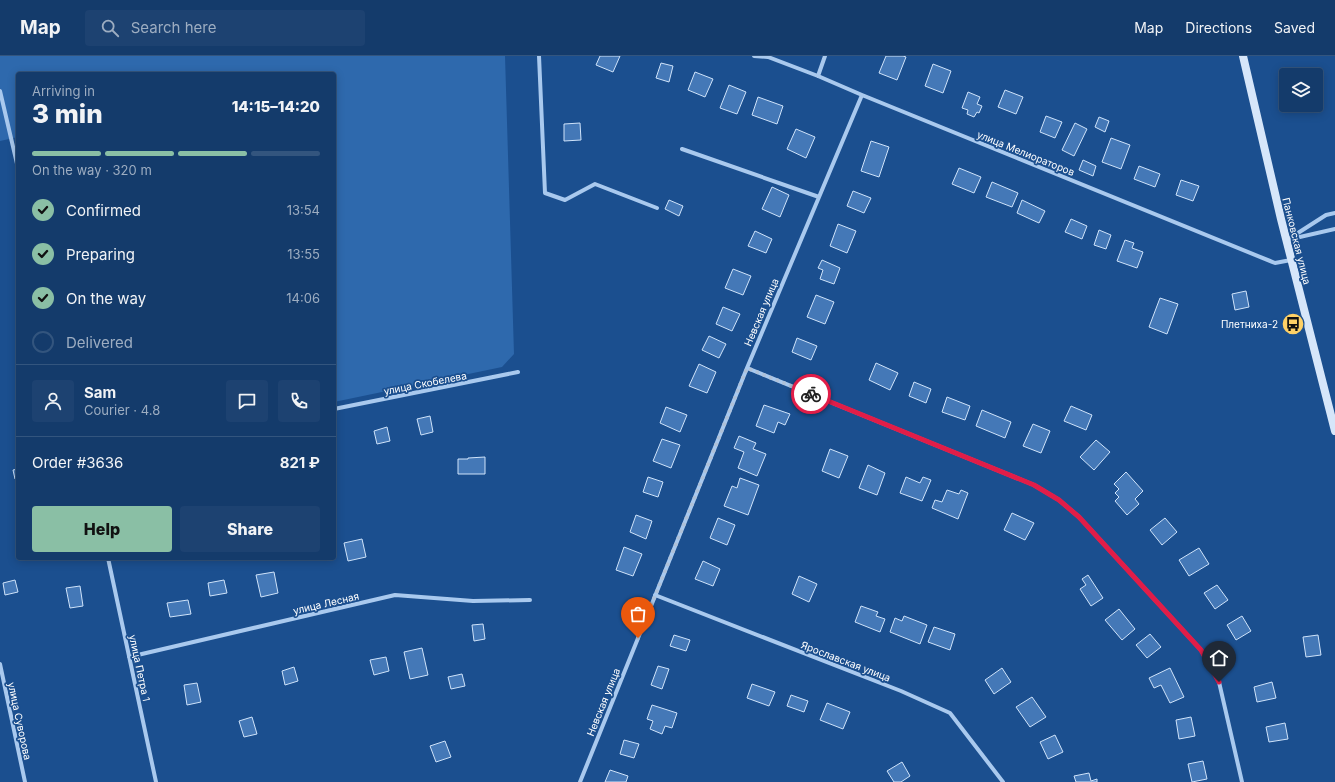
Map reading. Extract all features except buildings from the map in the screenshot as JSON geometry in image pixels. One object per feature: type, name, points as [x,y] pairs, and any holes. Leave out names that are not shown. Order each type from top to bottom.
[{"type":"main road","name":"Панковская улица","points":[[1243,56],[1286,240],[1335,431]]},
{"type":"street","points":[[539,56],[545,193],[565,200],[596,184],[656,208]]},
{"type":"street","name":"улица Мелиораторов","points":[[754,56],[768,57],[818,76],[1275,263],[1291,260]]},
{"type":"street","points":[[818,76],[825,56]]},
{"type":"street","points":[[0,91],[16,160]]},
{"type":"street","name":"Невская улица","points":[[580,782],[747,368],[862,95]]},
{"type":"street","points":[[682,149],[819,197]]},
{"type":"street","points":[[1286,240],[1326,215],[1335,213]]},
{"type":"street","points":[[1286,240],[1335,229]]},
{"type":"street","points":[[747,368],[1034,485],[1059,500],[1079,517],[1201,650],[1219,682],[1242,782]]},
{"type":"street","name":"улица Скобелева","points":[[336,409],[518,372]]},
{"type":"street","name":"улица Петра 1","points":[[108,560],[156,782]]},
{"type":"street","name":"улица Лесная","points":[[129,657],[395,595],[473,601],[530,600]]},
{"type":"street","name":"Ярославская улица","points":[[655,595],[894,688],[950,713],[1003,782]]},
{"type":"street","name":"улица Суворова","points":[[0,664],[25,782]]},
{"type":"shaded area","points":[[0,56],[505,56],[514,354],[502,367],[336,402],[336,72],[16,72],[16,137],[0,141]]},
{"type":"way so far","points":[[638,638],[747,368],[811,394]]},
{"type":"place","name":"Плетниха-2","points":[[1293,324]]},
{"type":"route","points":[[811,394],[1034,485],[1059,500],[1079,517],[1201,650],[1219,682]]}]
